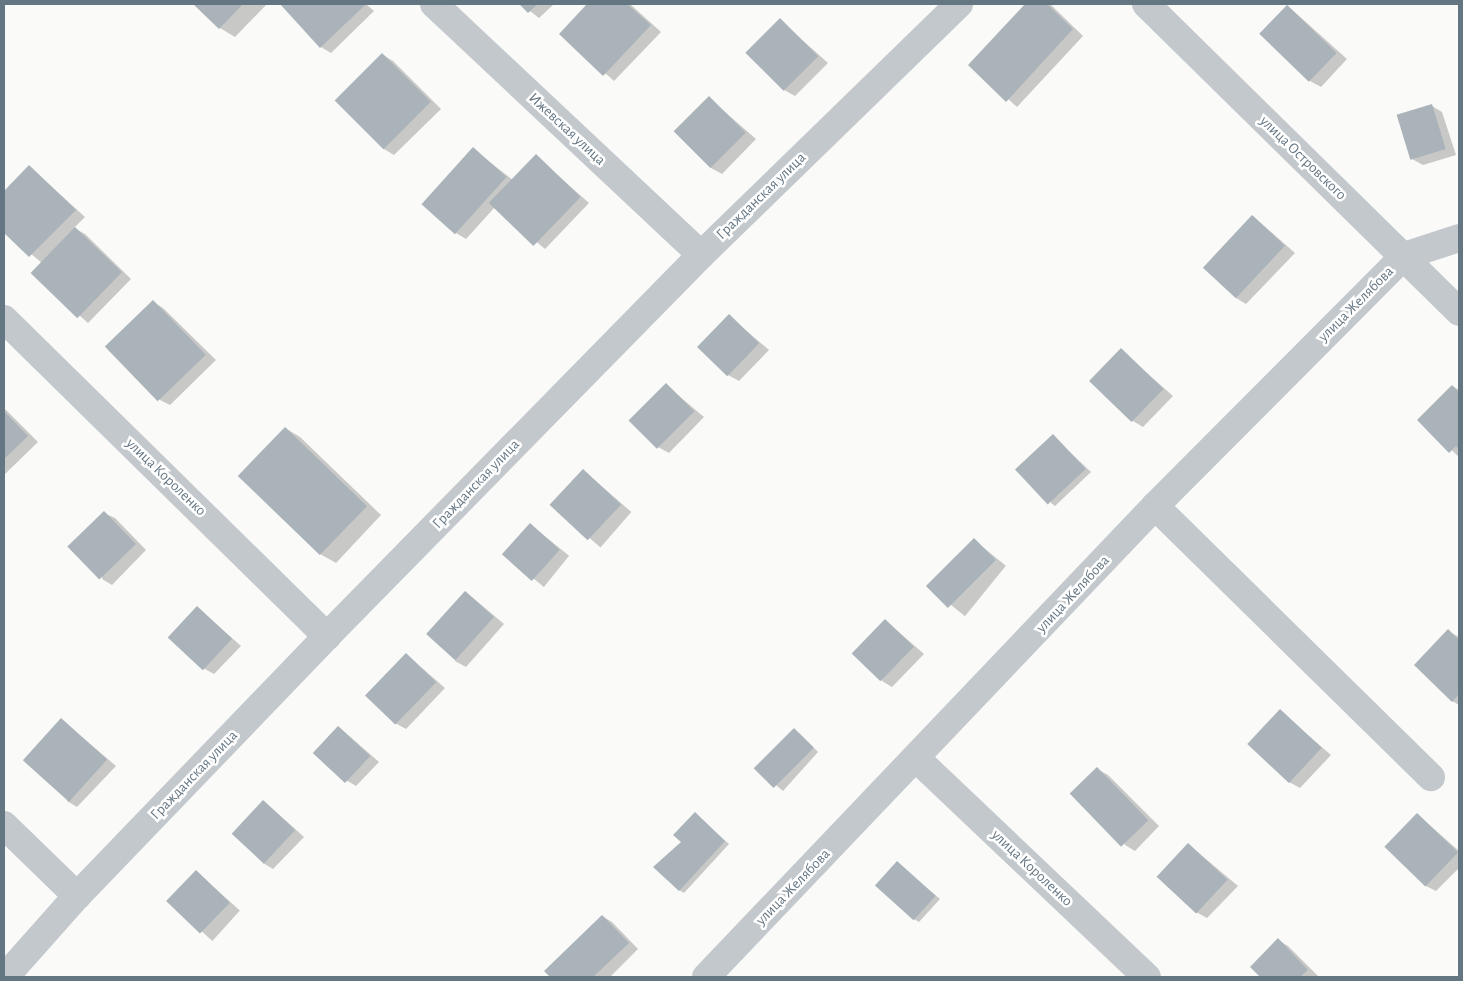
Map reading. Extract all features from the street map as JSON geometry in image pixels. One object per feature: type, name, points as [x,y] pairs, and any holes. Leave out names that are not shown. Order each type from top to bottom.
[{"type":"street","name":"Ижевская улица","points":[[434,4],[701,255]]},
{"type":"street","name":"Гражданская улица","points":[[5,977],[77,896],[327,636],[701,255],[960,4]]},
{"type":"street","name":"улица Островского","points":[[1146,4],[1459,312]]},
{"type":"street","name":"улица Желябова","points":[[706,977],[916,759],[1155,506],[1404,256],[1459,238]]},
{"type":"street","name":"улица Короленко","points":[[4,318],[327,636]]},
{"type":"street","points":[[1155,506],[1431,777]]},
{"type":"street","name":"улица Короленко","points":[[916,759],[1147,977]]},
{"type":"street","points":[[4,825],[77,896]]},
{"type":"building","points":[[193,4],[243,4],[219,29]]},
{"type":"building","points":[[280,4],[364,4],[365,5],[320,48]]},
{"type":"building","points":[[519,4],[538,4],[528,13]]},
{"type":"building","points":[[587,4],[627,4],[651,25],[603,76],[559,34]]},
{"type":"building","points":[[1025,4],[1047,4],[1073,29],[1006,102],[968,65]]},
{"type":"building","points":[[1287,5],[1337,53],[1309,82],[1259,34]]},
{"type":"building","points":[[780,18],[818,56],[784,91],[745,53]]},
{"type":"building","points":[[382,53],[431,102],[383,149],[335,100]]},
{"type":"building","points":[[709,96],[746,133],[710,168],[674,131]]},
{"type":"building","points":[[1432,104],[1446,149],[1410,160],[1397,115]]},
{"type":"building","points":[[473,147],[506,177],[455,234],[421,204]]},
{"type":"building","points":[[536,154],[581,197],[533,246],[489,203]]},
{"type":"building","points":[[29,165],[76,210],[29,257],[4,233],[4,191]]},
{"type":"building","points":[[1252,215],[1285,246],[1236,298],[1203,268]]},
{"type":"building","points":[[75,227],[122,272],[77,318],[31,273]]},
{"type":"building","points":[[153,300],[206,355],[158,401],[105,347]]},
{"type":"building","points":[[729,314],[759,343],[727,376],[697,347]]},
{"type":"building","points":[[1121,348],[1163,389],[1131,422],[1089,381]]},
{"type":"building","points":[[666,383],[694,411],[657,449],[629,420]]},
{"type":"building","points":[[1452,385],[1459,392],[1459,450],[1456,446],[1449,453],[1417,420]]},
{"type":"building","points":[[4,411],[28,436],[4,459]]},
{"type":"building","points":[[285,427],[367,506],[320,555],[238,476]]},
{"type":"building","points":[[1053,434],[1086,469],[1048,505],[1015,469]]},
{"type":"building","points":[[583,469],[621,504],[588,540],[550,505]]},
{"type":"building","points":[[104,511],[136,544],[99,580],[67,546]]},
{"type":"building","points":[[530,523],[560,550],[532,581],[502,554]]},
{"type":"building","points":[[974,538],[996,560],[948,608],[926,586]]},
{"type":"building","points":[[465,591],[494,617],[455,660],[426,634]]},
{"type":"building","points":[[197,606],[232,639],[203,670],[168,637]]},
{"type":"building","points":[[885,619],[914,647],[880,681],[852,654]]},
{"type":"building","points":[[1448,629],[1459,640],[1459,694],[1452,702],[1414,665]]},
{"type":"building","points":[[406,653],[436,682],[395,725],[365,695]]},
{"type":"building","points":[[1280,709],[1322,748],[1289,783],[1247,744]]},
{"type":"building","points":[[61,718],[107,759],[69,802],[23,760]]},
{"type":"building","points":[[338,726],[370,756],[345,783],[313,753]]},
{"type":"building","points":[[794,728],[814,748],[773,788],[754,768]]},
{"type":"building","points":[[1097,767],[1148,820],[1121,847],[1070,793]]},
{"type":"building","points":[[263,800],[295,830],[264,864],[232,834]]},
{"type":"building","points":[[695,812],[725,841],[679,891],[653,867],[681,842],[673,835]]},
{"type":"building","points":[[1417,813],[1458,853],[1425,886],[1384,847]]},
{"type":"building","points":[[1188,843],[1227,880],[1196,913],[1157,877]]},
{"type":"building","points":[[897,861],[936,896],[914,920],[875,886]]},
{"type":"building","points":[[196,870],[230,903],[200,934],[166,901]]},
{"type":"building","points":[[602,915],[629,943],[593,977],[550,977],[544,971]]},
{"type":"building","points":[[1278,938],[1308,970],[1300,977],[1260,977],[1250,967]]}]
